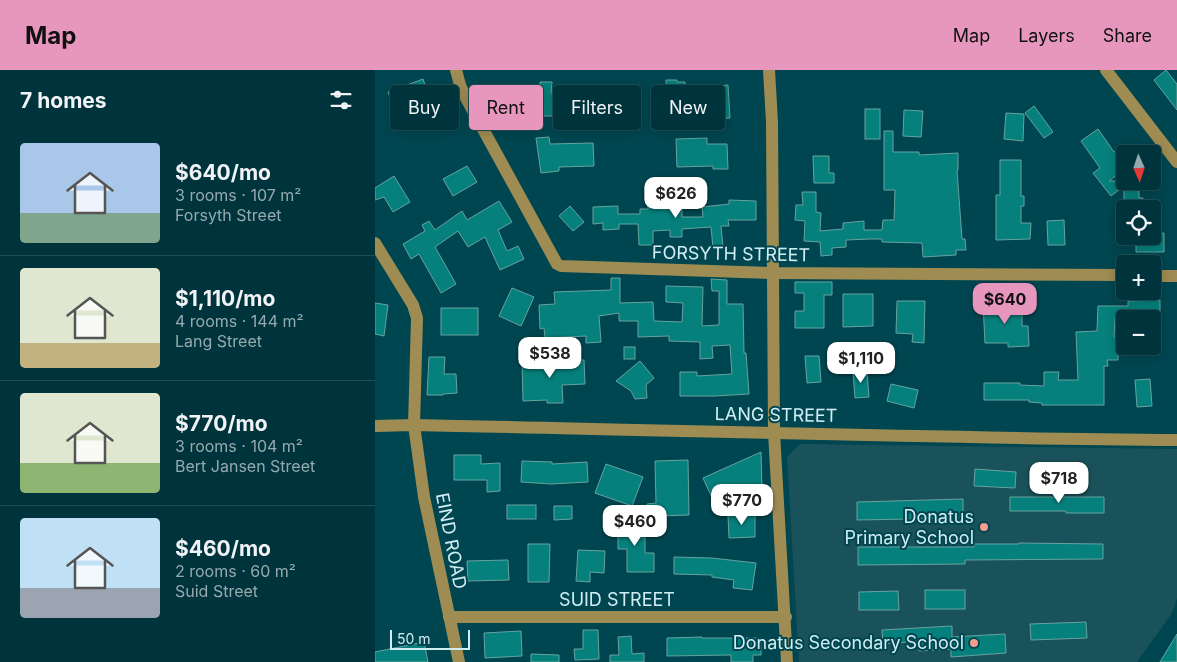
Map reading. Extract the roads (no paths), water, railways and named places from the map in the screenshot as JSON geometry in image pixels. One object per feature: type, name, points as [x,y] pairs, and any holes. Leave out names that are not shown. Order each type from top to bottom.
[{"type":"street","name":"FORSYTH STREET","points":[[456,70],[466,98],[557,264],[561,266],[772,273],[1116,275]]},
{"type":"street","points":[[769,70],[772,122],[774,432],[786,617],[787,662]]},
{"type":"street","points":[[1105,70],[1177,162]]},
{"type":"street","name":"EIND ROAD","points":[[375,243],[413,305],[417,318],[414,425],[424,497],[459,662]]},
{"type":"street","points":[[1161,276],[1177,276]]},
{"type":"street","name":"LANG STREET","points":[[375,426],[414,425],[971,438],[1177,440]]},
{"type":"street","name":"SUID STREET","points":[[449,617],[786,617]]},
{"type":"place","name":"Donatus Primary School","points":[[984,527]]},
{"type":"place","name":"Donatus Secondary School","points":[[974,643]]}]
